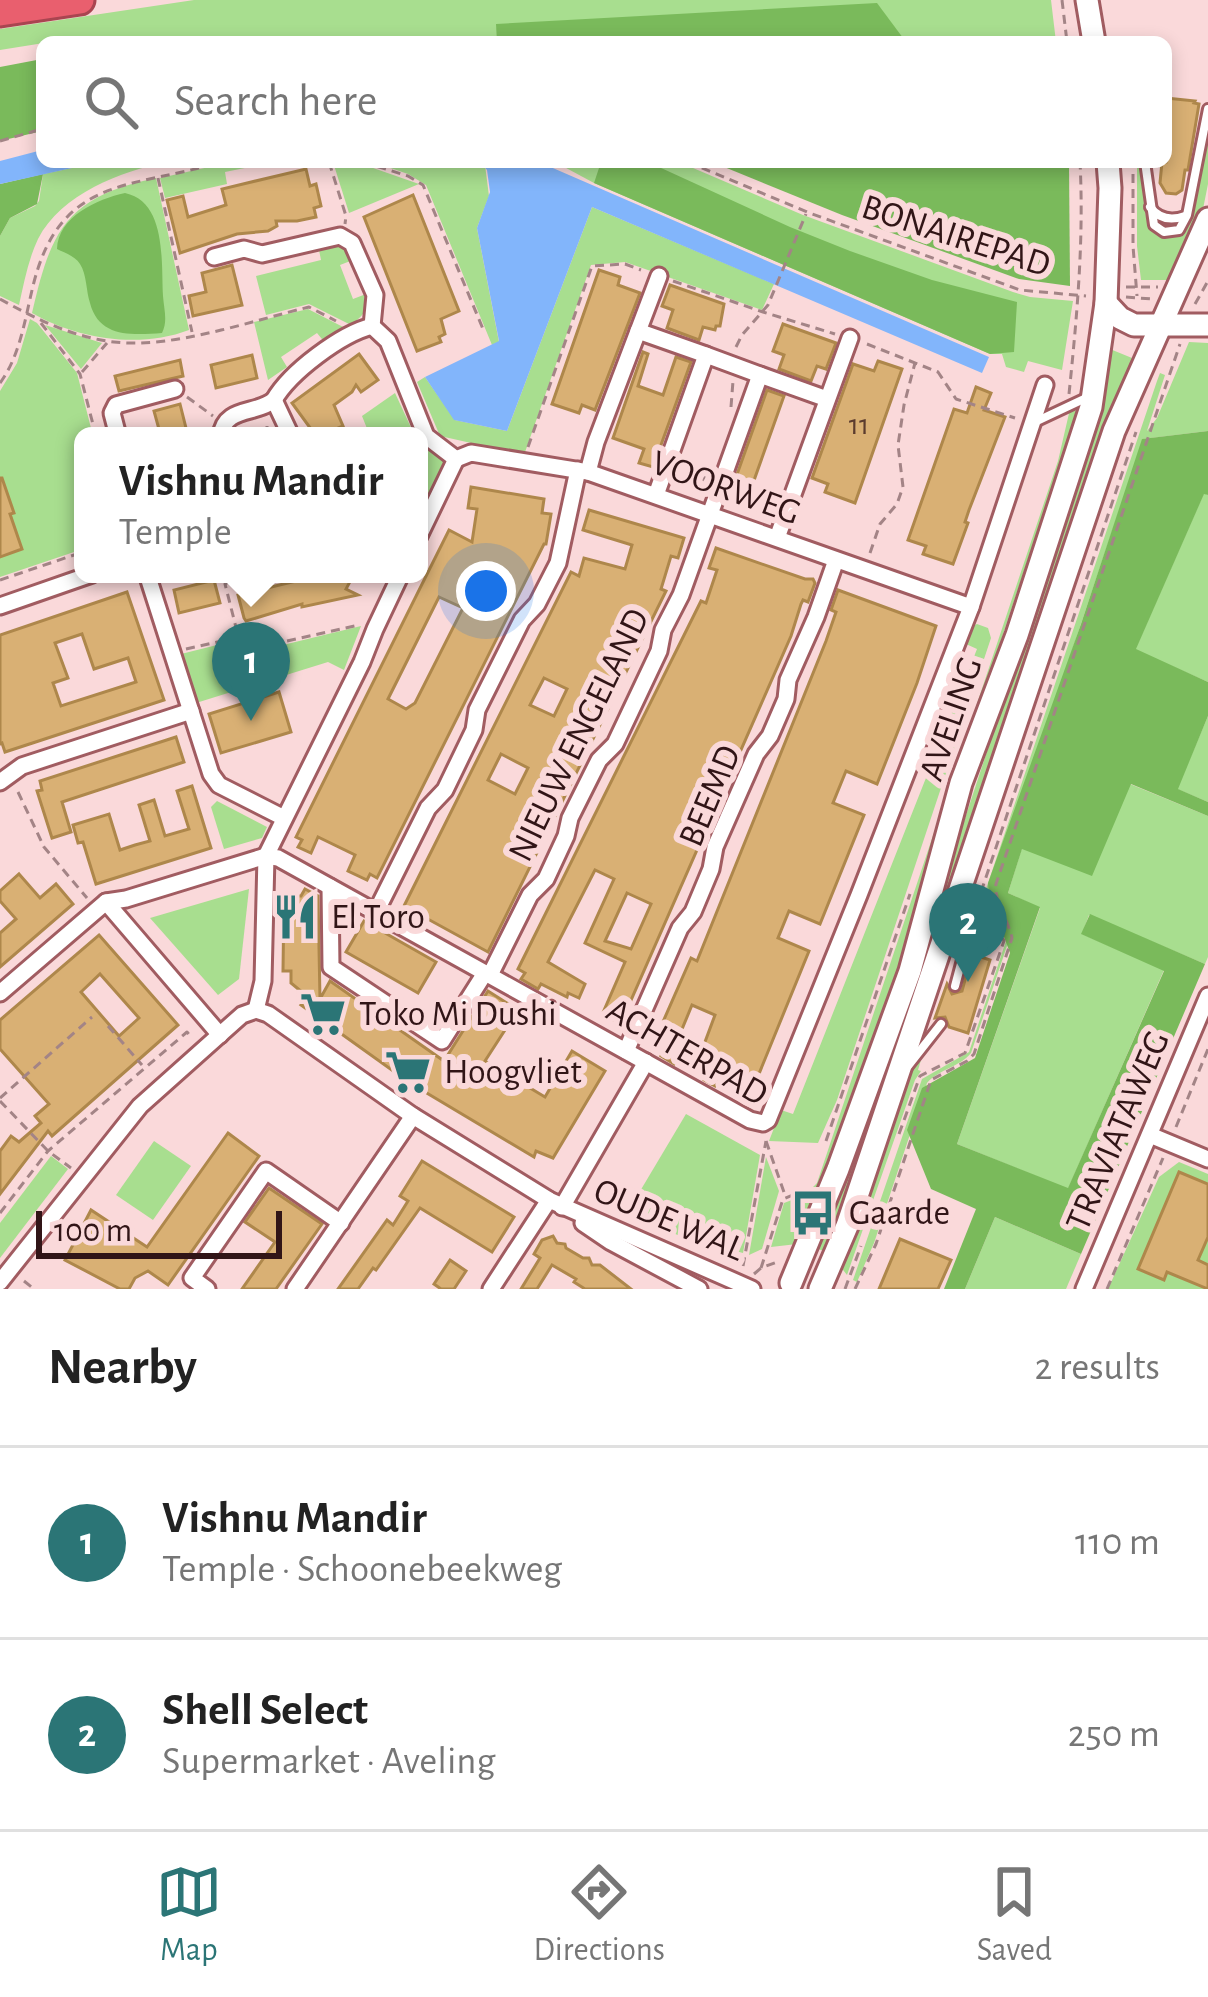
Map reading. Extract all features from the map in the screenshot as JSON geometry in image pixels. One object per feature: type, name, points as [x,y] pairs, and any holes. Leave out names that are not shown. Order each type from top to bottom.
[{"type":"highway","points":[[0,12],[80,0]]},
{"type":"main road","points":[[1087,0],[1093,36]]},
{"type":"main road","name":"AVELING","points":[[783,1282],[838,1169],[910,971],[962,783],[1042,560],[1093,394],[1106,295],[1108,168]]},
{"type":"main road","name":"AVELING","points":[[820,1289],[847,1226],[1114,431],[1160,326],[1189,311],[1197,217]]},
{"type":"main road","points":[[1106,295],[1127,323],[1160,326]]},
{"type":"street","points":[[214,257],[244,249],[262,254],[344,237],[352,244],[375,295],[363,328],[291,377],[267,406],[234,415],[224,427]]},
{"type":"street","points":[[376,912],[428,808],[445,790],[474,730],[477,710],[522,620],[537,604],[558,563],[583,471],[658,276]]},
{"type":"street","points":[[363,328],[388,341],[422,427]]},
{"type":"street","points":[[638,331],[827,399]]},
{"type":"street","points":[[777,538],[850,338]]},
{"type":"street","points":[[656,496],[706,355]]},
{"type":"street","name":"NIEUW ENGELAND","points":[[330,886],[331,968],[442,1041],[488,974],[530,896],[546,879],[599,760],[615,744],[633,707],[681,595],[760,375]]},
{"type":"street","name":"AVELING","points":[[763,1123],[772,1114],[971,607],[1045,385]]},
{"type":"street","points":[[116,427],[112,413],[116,404],[176,389]]},
{"type":"street","points":[[274,400],[287,427]]},
{"type":"street","points":[[428,438],[456,459],[428,517]]},
{"type":"street","name":"VOORWEG","points":[[456,459],[471,453],[583,471],[971,607]]},
{"type":"street","name":"BEEMD","points":[[626,1051],[680,928],[693,912],[715,847],[756,754],[770,736],[786,699],[788,680],[836,560]]},
{"type":"street","points":[[0,606],[74,580]]},
{"type":"street","points":[[150,583],[214,781],[284,818]]},
{"type":"street","points":[[0,1282],[140,1106],[242,1016],[256,1010],[263,981],[266,856],[397,583]]},
{"type":"street","points":[[5,777],[22,766],[191,712]]},
{"type":"street","points":[[0,993],[101,906],[266,856]]},
{"type":"street","name":"ACHTERPAD","points":[[266,856],[278,858],[750,1120],[763,1123]]},
{"type":"street","points":[[101,906],[220,1035]]},
{"type":"street","name":"TRAVIATAWEG","points":[[1084,1289],[1208,996]]},
{"type":"street","name":"OUDE WAL","points":[[256,1010],[610,1242],[699,1289]]},
{"type":"street","points":[[491,1289],[555,1203],[646,1062]]},
{"type":"street","points":[[295,1289],[413,1116]]},
{"type":"street","points":[[1150,1135],[1208,1159]]},
{"type":"street","points":[[207,1289],[192,1278],[266,1171],[340,1223]]},
{"type":"street","name":"OUDE WAL","points":[[555,1203],[752,1289]]},
{"type":"street","points":[[656,1289],[664,1273]]},
{"type":"lane","points":[[1146,168],[1154,225],[1164,232],[1179,230],[1197,217],[1208,110]]},
{"type":"lane","points":[[1034,423],[1093,394]]},
{"type":"lane","points":[[955,986],[967,941],[956,900]]},
{"type":"lane","points":[[895,1081],[941,1024]]},
{"type":"path","points":[[1062,0],[1066,36]]},
{"type":"path","points":[[0,141],[36,131]]},
{"type":"path","points":[[0,383],[11,364],[44,250],[64,218],[97,195],[194,168]]},
{"type":"path","points":[[330,168],[346,216],[344,237]]},
{"type":"path","points":[[382,168],[423,185],[483,329]]},
{"type":"path","name":"BONAIREPAD","points":[[702,168],[1020,290],[1106,295]]},
{"type":"path","points":[[1079,296],[1080,168]]},
{"type":"path","points":[[1133,168],[1138,298]]},
{"type":"path","points":[[158,176],[192,335]]},
{"type":"path","points":[[730,418],[739,340],[771,297],[807,212]]},
{"type":"path","points":[[524,460],[592,266],[625,263],[915,362],[938,371],[956,399],[1034,423]]},
{"type":"path","points":[[855,1289],[876,1244],[931,1080],[974,1054],[1012,938],[996,899],[996,884],[1189,311],[1208,281]]},
{"type":"path","points":[[1106,295],[1137,287],[1189,311],[1208,303]]},
{"type":"path","points":[[1189,311],[1206,290]]},
{"type":"path","points":[[1106,295],[1189,311],[1208,303]]},
{"type":"path","points":[[0,299],[40,321],[108,341],[146,343],[309,307],[363,328]]},
{"type":"path","points":[[40,321],[80,374],[94,427]]},
{"type":"path","points":[[80,374],[108,341]]},
{"type":"path","points":[[864,569],[880,524],[897,504],[903,487],[898,445],[915,362]]},
{"type":"path","points":[[176,389],[219,427]]},
{"type":"path","points":[[898,1138],[920,1076],[964,1053],[1004,941],[981,892],[1137,430]]},
{"type":"path","points":[[687,506],[710,468]]},
{"type":"path","points":[[0,580],[74,555]]},
{"type":"path","points":[[227,583],[242,651],[362,624],[375,629]]},
{"type":"path","points":[[172,653],[238,637]]},
{"type":"path","points":[[5,777],[44,847],[101,906]]},
{"type":"path","points":[[82,1176],[48,1151],[0,1100],[92,1017]]},
{"type":"path","points":[[108,1026],[145,1068]]},
{"type":"path","points":[[0,1213],[48,1151],[187,1032]]},
{"type":"path","name":"TRAVIATAWEG","points":[[1107,1289],[1208,1049]]},
{"type":"path","points":[[1201,1066],[1208,1070]]},
{"type":"path","name":"ACHTERPAD","points":[[743,1268],[766,1141],[786,1196],[781,1203],[783,1282]]},
{"type":"path","points":[[845,1289],[862,1242]]},
{"type":"path","points":[[35,1289],[41,1282]]},
{"type":"green space","points":[[194,0],[1051,0],[1055,36],[36,36],[36,44],[0,50],[0,29]]},
{"type":"green space","points":[[877,3],[902,36],[497,36],[496,24]]},
{"type":"green space","points":[[36,60],[36,132],[0,141],[0,67]]},
{"type":"green space","points":[[1208,133],[1208,184],[1202,214],[1169,280],[1141,280],[1137,168],[1141,168],[1146,217],[1153,231],[1179,235],[1189,226]]},
{"type":"green space","points":[[72,168],[146,168],[94,187],[48,223],[29,263],[19,305],[0,296],[0,236],[10,218],[39,201],[43,174]]},
{"type":"green space","points":[[204,168],[245,168],[225,172],[227,184],[165,198],[160,178]]},
{"type":"green space","points":[[335,168],[373,168],[419,184],[349,213]]},
{"type":"green space","points":[[390,168],[485,168],[489,196],[477,228],[499,342],[492,345],[426,185]]},
{"type":"green space","points":[[566,168],[693,168],[803,215],[1013,292],[1073,301],[1062,370],[1028,361],[1024,372],[1006,367],[1002,354],[990,354]]},
{"type":"green space","points":[[599,168],[661,168],[850,251],[932,280],[1017,302],[1014,352],[990,354],[594,183]]},
{"type":"green space","points":[[727,168],[1069,168],[1070,286],[1019,279]]},
{"type":"green space","points":[[43,174],[37,204],[10,218],[0,236],[0,184]]},
{"type":"green space","points":[[156,178],[189,330],[150,339],[109,338],[68,329],[32,313],[47,260],[67,222],[101,195]]},
{"type":"green space","points":[[125,193],[148,208],[159,235],[162,333],[128,334],[101,323],[90,303],[80,264],[57,249],[72,219],[91,205]]},
{"type":"green space","points":[[592,207],[774,284],[762,310],[625,262],[591,265],[524,455],[440,436],[417,382],[425,377],[455,420],[507,431]]},
{"type":"green space","points":[[336,243],[353,260],[340,265],[353,299],[366,294],[362,315],[351,325],[309,304],[266,315],[256,276],[321,260],[318,245]]},
{"type":"green space","points":[[308,309],[347,329],[326,344],[317,333],[281,357],[287,367],[268,380],[254,322]]},
{"type":"green space","points":[[30,319],[77,373],[91,427],[74,427],[74,552],[0,577],[0,391],[17,363]]},
{"type":"green space","points":[[45,325],[102,343],[81,369]]},
{"type":"green space","points":[[1189,342],[1208,343],[1208,431],[1143,439],[993,886],[1010,937],[971,1053],[927,1083],[857,1282],[853,1280],[922,1079],[969,1052],[1006,941],[986,889],[1157,381],[1160,373],[1165,375],[1147,431]]},
{"type":"green space","points":[[1110,349],[1132,358],[829,1253],[813,1247],[900,1016],[1073,490],[1094,439]]},
{"type":"green space","points":[[395,393],[411,427],[366,427],[362,416]]},
{"type":"green space","points":[[1070,409],[1077,411],[963,754],[917,917],[850,1118],[797,1244],[771,1247],[784,1203],[805,1195],[817,1183],[1058,461]]},
{"type":"green space","points":[[1208,431],[1208,495],[1204,494],[1136,649],[1208,682],[1208,716],[1178,789],[1208,802],[1208,816],[1131,784],[1092,876],[1022,849],[1008,893],[1040,907],[957,1144],[1068,1188],[1164,971],[1081,934],[1090,914],[1205,964],[1081,1254],[995,1217],[965,1289],[944,1289],[976,1209],[931,1189],[907,1130],[922,1088],[975,1058],[1010,953],[988,883],[1142,439]]},
{"type":"green space","points":[[428,447],[447,465],[428,502]]},
{"type":"green space","points":[[1204,493],[1208,495],[1208,682],[1135,650]]},
{"type":"green space","points":[[977,624],[988,628],[991,638],[837,1100],[818,1143],[769,1141],[781,1110],[793,1114],[977,649],[966,644]]},
{"type":"green space","points":[[361,626],[344,670],[328,662],[196,703],[181,654],[237,640],[242,655]]},
{"type":"green space","points":[[1208,716],[1208,802],[1177,789]]},
{"type":"green space","points":[[1130,784],[1208,816],[1208,957],[1205,964],[1089,915],[1082,934],[1164,970],[1068,1189],[957,1144],[1040,908],[1008,893],[1022,848]]},
{"type":"green space","points":[[217,801],[267,827],[262,838],[224,849],[211,807]]},
{"type":"green space","points":[[249,889],[239,979],[218,995],[150,918]]},
{"type":"green space","points":[[921,1060],[847,1275],[837,1262],[876,1175],[912,1066]]},
{"type":"green space","points":[[686,1114],[760,1155],[743,1253],[680,1236],[627,1213]]},
{"type":"green space","points":[[154,1141],[191,1166],[153,1220],[116,1195]]},
{"type":"green space","points":[[51,1156],[68,1169],[0,1258],[0,1223]]},
{"type":"green space","points":[[766,1157],[779,1191],[762,1249],[749,1255]]},
{"type":"green space","points":[[1179,1162],[1208,1174],[1208,1289],[1108,1289],[1159,1177]]},
{"type":"green space","points":[[995,1217],[1081,1254],[1066,1289],[965,1289]]},
{"type":"water","points":[[36,152],[36,168],[72,168],[0,184],[0,161]]},
{"type":"water","points":[[553,168],[989,357],[982,373],[592,207],[507,431],[454,420],[425,377],[499,341],[477,228],[490,192],[487,170]]},
{"type":"building","points":[[1172,99],[1195,101],[1199,104],[1182,190],[1166,193],[1160,183],[1161,168],[1172,168]]},
{"type":"building","points":[[306,169],[310,186],[316,184],[321,206],[314,208],[316,217],[276,221],[277,226],[268,231],[237,234],[180,253],[167,200],[183,196],[188,217],[226,205],[222,189]]},
{"type":"building","points":[[413,195],[459,311],[441,319],[445,334],[439,337],[441,342],[417,351],[364,217]]},
{"type":"building","points":[[232,265],[242,305],[193,316],[189,296],[206,292],[202,273]]},
{"type":"building","points":[[599,270],[620,277],[618,285],[640,293],[595,410],[582,405],[579,413],[552,404]]},
{"type":"building","points":[[670,285],[724,304],[720,326],[715,330],[703,327],[699,340],[667,328],[673,310],[662,306]]},
{"type":"building","points":[[783,324],[836,343],[826,369],[817,366],[811,381],[779,369],[784,355],[773,351]]},
{"type":"building","points":[[643,352],[648,354],[638,386],[663,395],[676,357],[691,362],[653,467],[639,463],[644,449],[613,438]]},
{"type":"building","points":[[359,354],[378,380],[361,392],[356,385],[334,405],[340,427],[309,427],[292,403]]},
{"type":"building","points":[[252,355],[257,378],[216,388],[211,365]]},
{"type":"building","points":[[180,360],[183,376],[119,391],[115,376]]},
{"type":"building","points":[[878,361],[902,369],[855,503],[825,492],[828,484],[812,478],[853,364],[874,371]]},
{"type":"building","points":[[976,387],[991,393],[984,410],[1005,417],[953,564],[923,554],[926,546],[908,540],[954,409],[967,413]]},
{"type":"building","points":[[767,390],[784,396],[747,500],[730,494]]},
{"type":"building","points":[[180,404],[186,427],[158,427],[154,411]]},
{"type":"building","points":[[0,478],[22,549],[0,557]]},
{"type":"building","points":[[471,487],[544,499],[542,513],[551,514],[546,544],[377,878],[370,874],[367,880],[348,871],[355,855],[318,837],[311,853],[298,847],[302,840],[296,837],[423,583],[428,583],[428,572],[449,530],[472,542],[477,509],[468,508]],"holes":[[[439,597],[463,608],[415,703],[406,709],[388,699]]]},
{"type":"building","points":[[589,510],[684,538],[678,558],[671,556],[661,589],[666,591],[488,952],[404,906],[571,572],[579,576],[584,558],[625,569],[632,545],[583,530]],"holes":[[[544,678],[567,689],[554,716],[530,705]],[[501,754],[528,768],[515,794],[488,780]]]},
{"type":"building","points":[[716,548],[815,583],[808,602],[801,604],[621,1023],[602,1015],[625,962],[585,943],[614,879],[595,870],[548,962],[585,984],[579,998],[541,984],[538,989],[521,979],[525,973],[518,969],[701,601],[706,603],[717,570],[709,568]],"holes":[[[627,893],[651,904],[631,949],[605,941]]]},
{"type":"building","points":[[215,583],[220,603],[179,613],[174,590]]},
{"type":"building","points":[[288,583],[349,583],[346,589],[358,595],[302,604],[246,621],[238,595]]},
{"type":"building","points":[[838,590],[936,626],[877,784],[846,771],[833,803],[864,815],[820,924],[789,911],[778,938],[809,951],[754,1086],[722,1074],[715,1086],[704,1080],[717,1056],[702,1050],[715,1015],[692,1005],[680,1034],[689,1038],[674,1064],[661,1056],[667,1045],[655,1040],[691,958],[697,961],[826,641]]},
{"type":"building","points":[[127,592],[164,700],[5,752],[0,744],[0,635]],"holes":[[[82,634],[94,669],[128,658],[136,682],[61,706],[53,683],[68,678],[55,643]]]},
{"type":"building","points":[[279,692],[291,732],[221,753],[209,714]]},
{"type":"building","points":[[176,737],[184,762],[62,802],[71,832],[52,838],[37,791],[42,790],[40,781]]},
{"type":"building","points":[[192,786],[211,848],[96,884],[73,825],[109,814],[120,850],[150,841],[139,805],[154,800],[165,836],[189,829],[177,791]]},
{"type":"building","points":[[19,874],[40,898],[56,884],[73,904],[0,967],[0,933],[16,919],[0,901],[0,891]]},
{"type":"building","points":[[305,889],[318,896],[320,999],[330,981],[444,1061],[488,991],[518,1010],[485,1061],[545,1097],[572,1051],[605,1071],[553,1158],[536,1151],[534,1157],[410,1083],[301,1005],[308,997],[291,983],[291,971],[283,971],[284,896],[301,896]]},
{"type":"building","points":[[364,921],[436,962],[418,993],[346,952]]},
{"type":"building","points":[[99,935],[178,1025],[52,1136],[48,1131],[0,1194],[0,1151],[11,1136],[19,1142],[41,1123],[35,1116],[49,1104],[0,1049],[0,1020]],"holes":[[[100,974],[139,1018],[119,1036],[81,992]]]},
{"type":"building","points":[[972,954],[990,960],[968,1033],[949,1027],[945,1017],[935,1018],[947,984],[952,994],[962,991]]},
{"type":"building","points":[[228,1133],[259,1156],[168,1285],[148,1271],[135,1278],[129,1289],[120,1289],[65,1260],[91,1210],[147,1247]]},
{"type":"building","points":[[422,1161],[514,1217],[492,1252],[420,1208],[358,1289],[338,1289],[387,1220],[393,1225],[408,1201],[400,1196]]},
{"type":"building","points":[[1179,1172],[1208,1184],[1208,1237],[1198,1260],[1208,1265],[1208,1289],[1167,1272],[1164,1280],[1138,1269]]},
{"type":"building","points":[[269,1188],[322,1224],[276,1289],[242,1289],[275,1242],[245,1222]]},
{"type":"building","points":[[553,1236],[631,1289],[585,1289],[552,1265],[537,1289],[521,1289],[540,1258],[534,1254],[542,1240]]},
{"type":"building","points":[[900,1239],[951,1260],[938,1289],[879,1289]]},
{"type":"building","points":[[450,1260],[466,1271],[454,1289],[441,1289],[434,1284]]},
{"type":"place","name":"Vishnu Mandir","points":[[251,721]]},
{"type":"place","name":"El Toro","points":[[295,917]]},
{"type":"place","name":"Shell Select","points":[[968,982]]},
{"type":"place","name":"Toko Mi Dushi","points":[[323,1014]]},
{"type":"place","name":"Hoogvliet","points":[[408,1072]]},
{"type":"place","name":"Gaarde","points":[[813,1213]]}]
